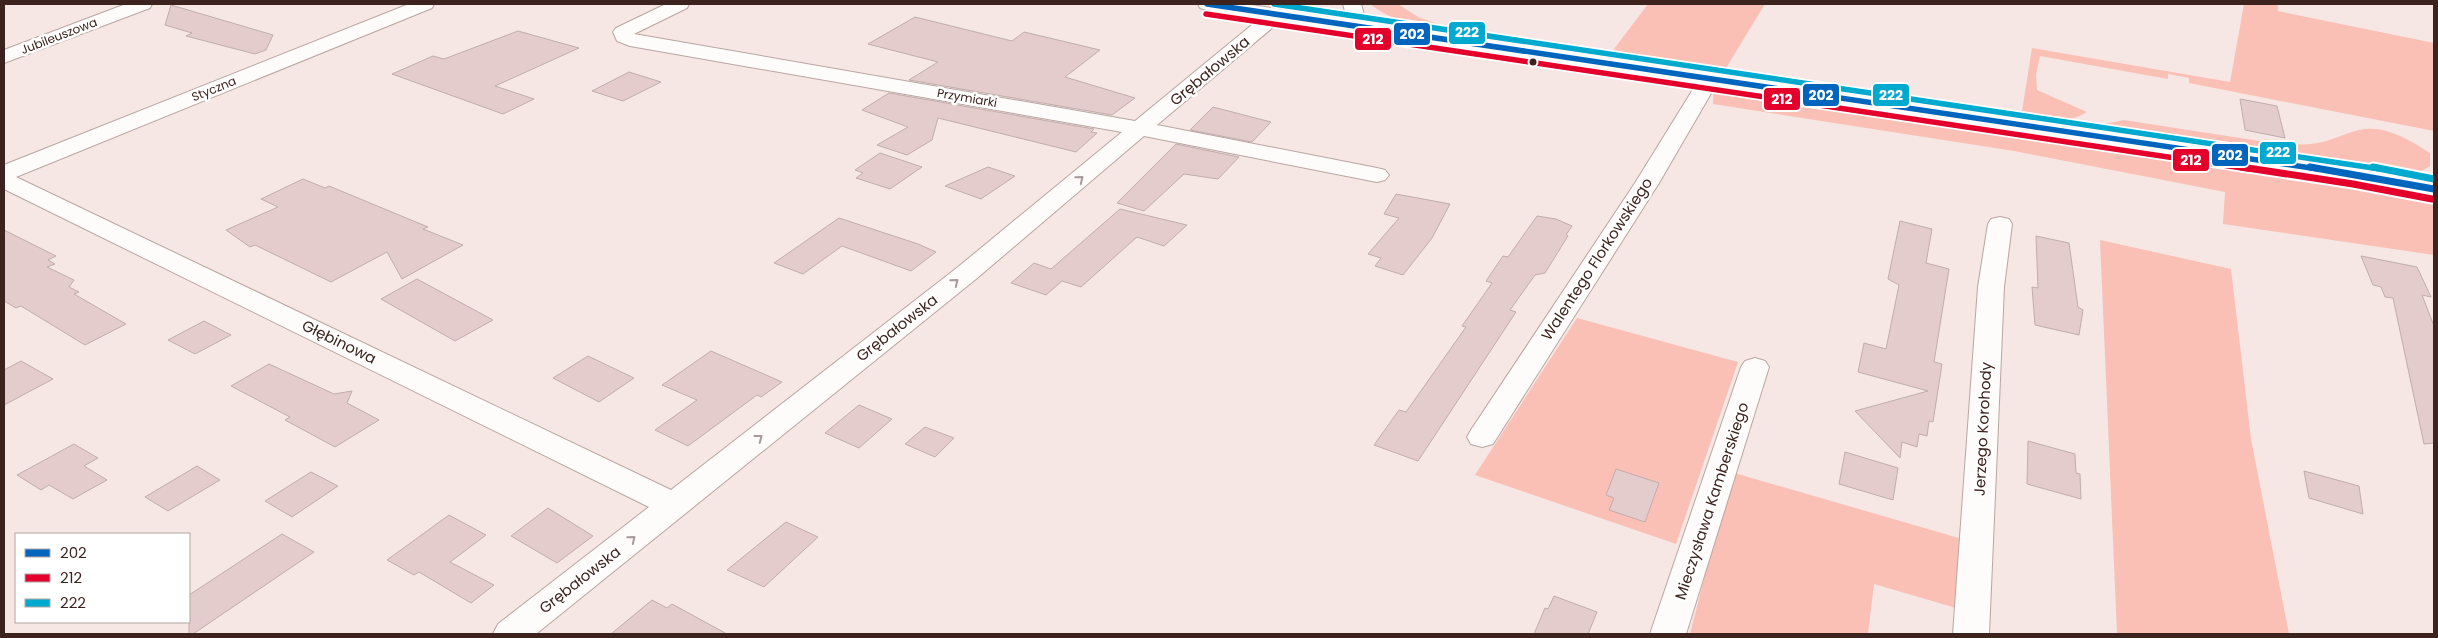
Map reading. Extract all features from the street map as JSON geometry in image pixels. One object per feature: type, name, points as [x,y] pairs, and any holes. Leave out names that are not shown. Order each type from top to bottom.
[{"type":"street","name":"Jubileuszowa","points":[[4,57],[143,4]]},
{"type":"street","name":"Styczna","points":[[4,173],[425,4]]},
{"type":"street","name":"Przymiarki","points":[[680,4],[631,26],[623,32],[624,37],[640,42],[1141,129],[1377,175]]},
{"type":"street","points":[[1208,4],[2336,171],[2434,189]]},
{"type":"street","points":[[1352,4],[1357,25]]},
{"type":"street","name":"Grębałowska","points":[[511,634],[967,273],[1277,14]]},
{"type":"street","name":"Walentego Florkowskiego","points":[[1482,437],[1641,192],[1710,78]]},
{"type":"street","name":"Głębinowa","points":[[4,180],[674,505]]},
{"type":"street","name":"Jerzego Korohody","points":[[1971,634],[1991,287],[2000,224]]},
{"type":"street","name":"Mieczysława Kamberskiego","points":[[1668,634],[1755,367]]},
{"type":"shaded area","points":[[1370,4],[1398,4],[1418,17],[1460,32],[1611,53],[1648,4],[1765,4],[1723,73],[1451,35],[1407,24],[1387,15]]},
{"type":"shaded area","points":[[2244,4],[2278,4],[2278,11],[2434,43],[2434,131],[2189,83],[2189,78],[2168,74],[2168,79],[2040,56],[2036,74],[2037,90],[2087,112],[2071,119],[2055,121],[2021,117],[2032,48],[2230,82]]},
{"type":"shaded area","points":[[1714,86],[2434,196],[2434,255],[2223,224],[2225,192],[2014,151],[1713,104]]},
{"type":"shaded area","points":[[2124,120],[2266,142],[2264,139],[2299,144],[2322,142],[2359,130],[2378,129],[2405,138],[2430,153],[2430,166],[2415,175],[2110,132],[2100,125]]},
{"type":"shaded area","points":[[2100,240],[2231,269],[2251,439],[2289,634],[2117,634]]},
{"type":"shaded area","points":[[1577,318],[1738,362],[1676,544],[1475,475]]},
{"type":"shaded area","points":[[1731,472],[1959,538],[1956,608],[1874,584],[1868,634],[1690,634]]},
{"type":"building","points":[[171,5],[273,35],[266,50],[255,54],[186,36],[192,33],[165,25]]},
{"type":"building","points":[[915,17],[1012,41],[1024,32],[1100,50],[1065,77],[1135,98],[1112,115],[909,80],[938,62],[868,44]]},
{"type":"building","points":[[518,31],[579,48],[495,86],[534,99],[503,114],[392,74],[433,56],[444,59]]},
{"type":"building","points":[[629,72],[661,82],[623,101],[592,91]]},
{"type":"building","points":[[889,93],[1094,129],[1091,132],[1097,133],[1076,152],[938,118],[932,140],[907,155],[877,145],[908,127],[862,110]]},
{"type":"building","points":[[2240,99],[2277,106],[2285,138],[2245,130]]},
{"type":"building","points":[[1213,107],[1271,122],[1252,142],[1190,130]]},
{"type":"building","points":[[1176,144],[1239,157],[1218,179],[1184,174],[1144,211],[1117,203]]},
{"type":"building","points":[[880,153],[922,167],[890,189],[856,178],[863,173],[855,170]]},
{"type":"building","points":[[988,167],[1015,176],[981,199],[945,186]]},
{"type":"building","points":[[303,179],[325,188],[329,186],[428,227],[423,229],[463,245],[402,279],[387,252],[331,282],[255,245],[250,247],[226,230],[278,207],[261,199]]},
{"type":"building","points":[[1396,194],[1450,204],[1432,238],[1403,275],[1375,266],[1381,258],[1368,254],[1399,218],[1384,214]]},
{"type":"building","points":[[1120,209],[1187,225],[1164,246],[1137,237],[1081,287],[1062,281],[1046,295],[1011,283],[1034,263],[1051,269]]},
{"type":"building","points":[[1537,216],[1556,219],[1572,226],[1566,235],[1568,236],[1545,273],[1535,275],[1510,310],[1516,312],[1418,461],[1374,445],[1399,410],[1406,412],[1466,327],[1462,326],[1492,283],[1486,281],[1503,256],[1508,257]]},
{"type":"building","points":[[839,218],[918,244],[936,252],[911,271],[842,246],[803,274],[774,263]]},
{"type":"building","points":[[1900,221],[1932,229],[1926,263],[1949,269],[1934,362],[1942,364],[1933,422],[1929,421],[1927,436],[1919,434],[1917,447],[1902,442],[1900,458],[1855,411],[1928,391],[1858,372],[1864,343],[1886,349],[1899,285],[1888,279]]},
{"type":"building","points":[[4,230],[56,256],[48,260],[55,264],[47,267],[74,280],[69,287],[79,292],[74,294],[126,324],[85,345],[21,306],[16,308],[4,301]]},
{"type":"building","points":[[2036,236],[2069,243],[2078,307],[2083,310],[2079,335],[2035,325],[2032,287],[2038,288]]},
{"type":"building","points":[[2361,256],[2417,267],[2431,297],[2422,295],[2434,326],[2434,443],[2424,444],[2393,298],[2385,297],[2381,287],[2373,285]]},
{"type":"building","points":[[417,279],[493,320],[455,341],[381,299]]},
{"type":"building","points":[[204,321],[231,335],[195,354],[168,340]]},
{"type":"building","points":[[711,351],[782,382],[761,397],[757,395],[688,446],[655,430],[697,400],[662,385]]},
{"type":"building","points":[[588,356],[634,378],[599,402],[553,378]]},
{"type":"building","points":[[21,361],[53,379],[4,405],[4,370]]},
{"type":"building","points":[[269,364],[334,394],[352,391],[347,403],[379,420],[335,447],[285,420],[290,417],[231,386]]},
{"type":"building","points":[[859,405],[892,419],[859,448],[825,433]]},
{"type":"building","points":[[925,427],[954,438],[935,457],[905,444]]},
{"type":"building","points":[[2028,441],[2075,454],[2076,473],[2080,474],[2081,499],[2027,484]]},
{"type":"building","points":[[74,444],[98,458],[84,466],[107,480],[73,499],[49,485],[41,490],[17,475]]},
{"type":"building","points":[[1845,452],[1898,468],[1893,500],[1839,484]]},
{"type":"building","points":[[197,466],[220,480],[168,511],[145,497]]},
{"type":"building","points":[[1616,469],[1659,483],[1645,522],[1609,510],[1614,498],[1606,495]]},
{"type":"building","points":[[2304,471],[2359,486],[2363,514],[2309,498]]},
{"type":"building","points":[[311,472],[338,486],[292,517],[265,501]]},
{"type":"building","points":[[548,508],[593,536],[557,563],[511,536]]},
{"type":"building","points":[[449,515],[486,535],[450,562],[494,585],[471,603],[419,572],[414,575],[387,560]]},
{"type":"building","points":[[786,522],[818,537],[764,587],[727,570]]},
{"type":"building","points":[[282,534],[314,552],[193,634],[189,634],[190,594]]},
{"type":"building","points":[[1554,596],[1597,612],[1588,634],[1534,634],[1545,608],[1548,609]]},
{"type":"building","points":[[652,600],[667,608],[672,604],[727,634],[611,634]]},
{"type":"transit line","name":"202","points":[[1207,4],[2355,174],[2434,189]]},
{"type":"transit line","name":"222","points":[[1274,4],[2356,164],[2434,179]]},
{"type":"transit line","name":"212","points":[[1206,14],[2353,184],[2432,199]]}]
